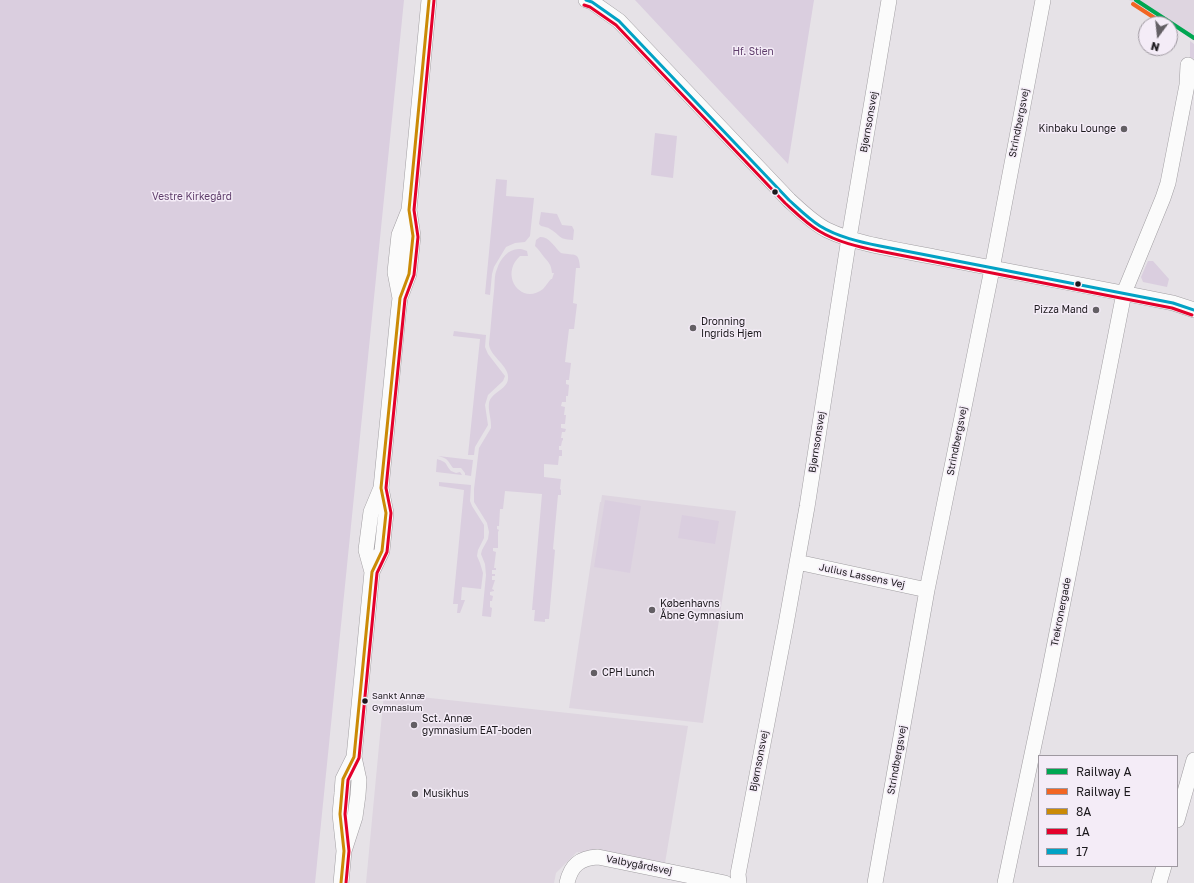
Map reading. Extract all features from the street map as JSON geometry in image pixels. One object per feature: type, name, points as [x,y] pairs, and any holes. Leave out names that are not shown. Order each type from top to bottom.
[{"type":"street","points":[[341,883],[344,851],[355,817],[358,795],[359,780],[354,757],[372,572],[382,551],[386,514],[381,488],[400,298],[409,274],[413,243],[408,210],[429,0]]},
{"type":"street","points":[[586,0],[592,2],[619,21],[789,200],[804,214],[827,230],[849,238],[880,246],[992,269],[1124,293],[1173,303],[1194,310]]},
{"type":"street","name":"Bjørnsonsvej","points":[[739,883],[738,874],[807,506],[849,238],[890,0]]},
{"type":"street","name":"Strindbergsvej","points":[[875,883],[927,590],[992,269],[1043,0]]},
{"type":"street","name":"Trekronergade","points":[[1005,883],[1050,671],[1124,293],[1168,183],[1187,85],[1188,65]]},
{"type":"street","name":"Julius Lassens Vej","points":[[797,562],[927,590]]},
{"type":"street","points":[[1178,816],[1194,760]]},
{"type":"street","name":"Valbygårdsvej","points":[[567,883],[569,873],[577,863],[587,858],[598,856],[725,883]]},
{"type":"street","points":[[1159,883],[1164,867]]},
{"type":"shaded area","points":[[1129,0],[1194,0],[1194,41],[1178,30],[1178,16],[1159,16]]},
{"type":"shaded area","name":"Københavns Åbne Gymnasium","points":[[602,495],[736,511],[703,723],[569,708]]},
{"type":"shaded area","name":"Sankt Annæ Gymnasium","points":[[384,693],[688,726],[665,863],[577,852],[556,873],[554,883],[366,883]]},
{"type":"green space","name":"Vestre Kirkegård","points":[[0,0],[404,0],[315,883],[0,883]]},
{"type":"green space","name":"Hf. Stien","points":[[635,0],[814,0],[788,164]]},
{"type":"green space","points":[[1190,41],[1194,44],[1194,59],[1190,57]]},
{"type":"green space","points":[[655,133],[677,136],[673,178],[651,175]]},
{"type":"green space","points":[[496,179],[507,180],[506,196],[534,198],[530,236],[525,242],[515,243],[506,247],[494,267],[490,295],[485,294]]},
{"type":"green space","points":[[541,212],[557,214],[562,225],[572,226],[574,230],[573,240],[562,238],[549,228],[541,226],[539,224]]},
{"type":"green space","points":[[540,237],[549,240],[561,253],[575,255],[579,259],[580,268],[576,268],[573,303],[577,304],[574,329],[569,329],[565,362],[571,363],[569,380],[566,380],[566,384],[569,385],[568,396],[566,396],[566,402],[562,402],[561,406],[565,407],[564,415],[566,415],[565,424],[561,424],[561,428],[566,429],[565,432],[562,432],[561,438],[563,438],[563,440],[561,446],[559,446],[559,450],[562,450],[562,456],[559,456],[558,465],[544,464],[544,477],[561,479],[561,495],[558,495],[553,549],[555,550],[549,619],[545,619],[545,622],[534,621],[535,610],[532,610],[542,494],[505,491],[503,509],[500,509],[499,526],[497,526],[497,529],[499,530],[498,548],[493,548],[493,551],[496,552],[494,568],[496,568],[496,570],[492,570],[492,574],[495,574],[495,576],[492,576],[492,580],[495,580],[492,589],[494,591],[490,592],[490,595],[493,596],[492,601],[490,601],[490,607],[492,608],[491,617],[482,616],[486,575],[485,564],[481,554],[488,539],[489,532],[487,523],[474,502],[479,448],[491,428],[489,408],[490,399],[505,386],[508,379],[506,370],[490,349],[489,344],[496,271],[501,260],[508,252],[522,249],[527,251],[528,256],[520,256],[514,264],[512,279],[515,286],[527,294],[535,293],[543,289],[552,279],[554,273],[552,273],[550,264],[535,246],[536,240]]},
{"type":"green space","points":[[1148,261],[1153,261],[1169,279],[1167,287],[1143,282],[1141,277]]},
{"type":"green space","points":[[454,331],[486,335],[485,347],[488,354],[505,376],[503,381],[488,395],[485,405],[488,425],[475,447],[474,455],[468,455],[480,339],[453,336]]},
{"type":"green space","points":[[438,456],[473,460],[471,476],[465,475],[461,468],[453,468],[449,461]]},
{"type":"green space","points":[[437,459],[445,462],[451,471],[456,473],[460,472],[462,475],[436,472]]},
{"type":"green space","points":[[439,482],[471,485],[470,501],[484,525],[484,538],[478,550],[477,556],[483,573],[481,589],[462,587],[461,600],[465,600],[460,613],[457,613],[458,604],[453,604],[464,490],[439,486]]},
{"type":"green space","points":[[605,500],[641,506],[630,573],[594,567]]},
{"type":"green space","points":[[682,515],[719,521],[715,544],[678,538]]},
{"type":"rail line","name":"A","points":[[1136,0],[1194,38]]},
{"type":"rail line","name":"E","points":[[1133,4],[1152,16]]},
{"type":"transit line","name":"8A","points":[[341,883],[344,851],[340,814],[343,779],[354,757],[372,572],[382,551],[386,513],[381,488],[400,298],[409,274],[413,236],[409,210],[429,0]]},
{"type":"transit line","name":"1A","points":[[346,883],[349,851],[345,814],[348,780],[359,758],[377,573],[387,552],[391,513],[386,488],[405,299],[414,275],[418,237],[414,210],[434,0]]},
{"type":"transit line","name":"17","points":[[586,0],[592,2],[619,21],[789,200],[812,220],[827,230],[849,239],[1173,303],[1194,310]]},
{"type":"transit line","name":"1A","points":[[584,5],[590,7],[616,25],[785,203],[810,225],[826,235],[848,244],[1172,308],[1192,315]]},
{"type":"place","name":"Kinbaku Lounge","points":[[1124,129]]},
{"type":"place","name":"Pizza Mand","points":[[1096,310]]},
{"type":"place","name":"Dronning Ingrids Hjem","points":[[693,328]]},
{"type":"place","name":"Københavns Åbne Gymnasium","points":[[652,610]]},
{"type":"place","name":"CPH Lunch","points":[[594,673]]},
{"type":"place","name":"Sankt Annæ Gymnasium","points":[[365,701]]},
{"type":"place","name":"Sct. Annæ gymnasium EAT-boden","points":[[414,725]]},
{"type":"place","name":"Musikhus","points":[[415,794]]}]
